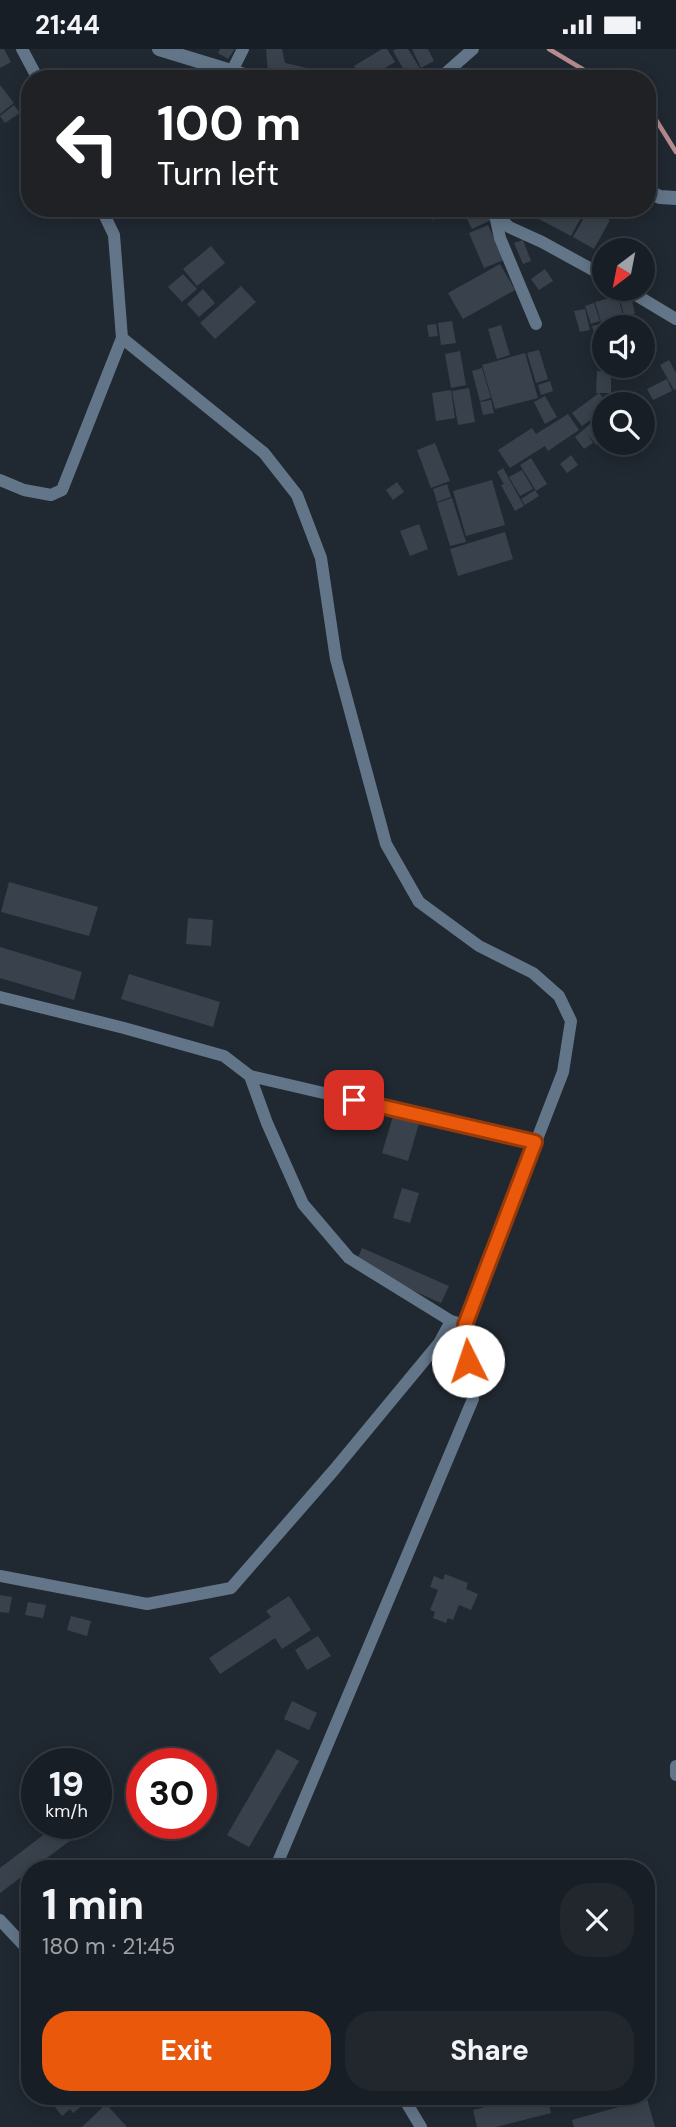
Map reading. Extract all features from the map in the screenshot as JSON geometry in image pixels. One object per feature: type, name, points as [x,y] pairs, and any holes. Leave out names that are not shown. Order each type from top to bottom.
[{"type":"street","points":[[22,49],[33,70]]},
{"type":"street","points":[[159,49],[229,70]]},
{"type":"street","points":[[232,70],[243,49]]},
{"type":"street","points":[[449,70],[473,49]]},
{"type":"street","points":[[656,195],[676,198]]},
{"type":"street","points":[[0,480],[24,490],[51,495],[62,490],[121,338],[114,235],[106,217]]},
{"type":"street","points":[[494,217],[500,239],[536,324]]},
{"type":"street","points":[[498,217],[509,227],[592,269]]},
{"type":"street","points":[[646,301],[676,319]]},
{"type":"street","points":[[121,338],[264,453],[297,495],[321,558],[336,659],[386,844],[419,902],[479,946],[534,973],[559,996],[571,1021],[562,1072],[465,1325],[473,1399],[279,1860]]},
{"type":"street","points":[[0,997],[224,1056],[250,1076],[535,1142]]},
{"type":"street","points":[[250,1076],[267,1123],[303,1204],[349,1258],[451,1321],[465,1325]]},
{"type":"street","points":[[0,1576],[147,1604],[230,1588],[431,1354],[451,1321]]},
{"type":"street","points":[[676,1766],[676,1775]]},
{"type":"street","points":[[0,1920],[21,1942]]},
{"type":"street","points":[[408,2105],[421,2127]]},
{"type":"building","points":[[0,49],[4,49],[11,62],[0,68]]},
{"type":"building","points":[[220,49],[235,49],[228,59],[218,53]]},
{"type":"building","points":[[266,49],[282,49],[285,63],[316,70],[268,70]]},
{"type":"building","points":[[382,49],[387,49],[395,62],[382,70],[356,70],[354,66]]},
{"type":"building","points":[[408,49],[421,70],[404,70],[393,51]]},
{"type":"building","points":[[412,49],[428,49],[434,61],[421,68]]},
{"type":"building","points":[[0,85],[14,103],[0,114]]},
{"type":"building","points":[[14,105],[20,113],[5,123],[0,116]]},
{"type":"building","points":[[466,217],[490,217],[491,220],[472,229]]},
{"type":"building","points":[[538,217],[581,217],[571,236]]},
{"type":"building","points":[[584,217],[604,217],[610,220],[600,238],[592,238],[592,248],[573,237]]},
{"type":"building","points":[[488,225],[504,260],[484,268],[469,233]]},
{"type":"building","points":[[523,240],[531,261],[523,264],[514,243]]},
{"type":"building","points":[[211,246],[225,263],[197,286],[183,269]]},
{"type":"building","points":[[500,264],[515,290],[463,319],[448,293]]},
{"type":"building","points":[[545,269],[553,281],[539,290],[531,279]]},
{"type":"building","points":[[183,274],[197,289],[182,302],[168,287]]},
{"type":"building","points":[[241,286],[256,302],[215,339],[200,323]]},
{"type":"building","points":[[203,289],[215,303],[199,317],[187,304]]},
{"type":"building","points":[[619,301],[623,315],[599,315],[595,302]]},
{"type":"building","points":[[620,301],[632,301],[635,314],[624,315]]},
{"type":"building","points":[[594,303],[598,315],[592,315],[592,324],[591,324],[585,306]]},
{"type":"building","points":[[585,309],[590,330],[580,332],[574,311]]},
{"type":"building","points":[[452,321],[456,343],[441,345],[438,323]]},
{"type":"building","points":[[436,324],[438,336],[429,337],[427,325]]},
{"type":"building","points":[[501,325],[510,355],[497,359],[488,329]]},
{"type":"building","points":[[539,350],[548,379],[536,383],[527,353]]},
{"type":"building","points":[[460,351],[466,385],[451,388],[445,354]]},
{"type":"building","points":[[525,353],[538,398],[495,409],[482,365]]},
{"type":"building","points":[[669,360],[676,373],[674,390],[660,365]]},
{"type":"building","points":[[482,368],[491,398],[480,401],[472,371]]},
{"type":"building","points":[[597,378],[611,378],[611,392],[596,392]]},
{"type":"building","points":[[667,379],[672,391],[655,399],[655,392],[649,392],[647,389]]},
{"type":"building","points":[[550,381],[553,391],[541,395],[538,385]]},
{"type":"building","points":[[469,388],[475,422],[458,425],[452,391]]},
{"type":"building","points":[[451,390],[455,418],[436,421],[432,393]]},
{"type":"building","points":[[545,396],[557,417],[545,424],[534,402]]},
{"type":"building","points":[[592,398],[592,419],[582,426],[572,413]]},
{"type":"building","points":[[491,400],[494,413],[483,415],[480,402]]},
{"type":"building","points":[[568,414],[579,430],[548,451],[545,446],[510,468],[498,450],[532,428],[536,434]]},
{"type":"building","points":[[592,422],[592,440],[588,434],[592,444],[584,449],[575,437]]},
{"type":"building","points":[[435,443],[450,481],[431,488],[417,450]]},
{"type":"building","points":[[571,455],[578,465],[567,473],[560,464]]},
{"type":"building","points":[[531,458],[547,484],[536,491],[520,465]]},
{"type":"building","points":[[503,468],[524,506],[515,511],[497,472]]},
{"type":"building","points":[[522,470],[533,489],[520,496],[509,477]]},
{"type":"building","points":[[492,480],[505,525],[466,536],[453,491]]},
{"type":"building","points":[[397,482],[404,492],[393,500],[386,490]]},
{"type":"building","points":[[447,484],[451,497],[437,502],[433,489]]},
{"type":"building","points":[[535,490],[539,496],[525,505],[521,499]]},
{"type":"building","points":[[452,498],[466,542],[450,546],[437,503]]},
{"type":"building","points":[[419,524],[428,549],[410,556],[400,531]]},
{"type":"building","points":[[505,532],[513,559],[458,576],[450,549]]},
{"type":"building","points":[[9,882],[98,907],[89,936],[1,912]]},
{"type":"building","points":[[188,918],[213,920],[211,946],[186,944]]},
{"type":"building","points":[[0,947],[82,972],[74,1000],[0,978]]},
{"type":"building","points":[[129,974],[220,1002],[213,1027],[121,999]]},
{"type":"building","points":[[394,1113],[420,1120],[408,1161],[382,1153]]},
{"type":"building","points":[[402,1188],[419,1193],[410,1223],[393,1218]]},
{"type":"building","points":[[362,1248],[449,1286],[441,1303],[355,1265]]},
{"type":"building","points":[[445,1574],[468,1583],[466,1589],[478,1594],[471,1610],[459,1605],[453,1620],[448,1618],[446,1623],[433,1618],[435,1612],[430,1610],[438,1590],[430,1587],[434,1576],[443,1580]]},
{"type":"building","points":[[0,1595],[12,1597],[9,1613],[0,1612]]},
{"type":"building","points":[[289,1596],[311,1630],[282,1649],[275,1638],[220,1674],[209,1658],[271,1617],[266,1611]]},
{"type":"building","points":[[28,1602],[46,1605],[43,1618],[25,1615]]},
{"type":"building","points":[[71,1616],[91,1621],[87,1636],[67,1630]]},
{"type":"building","points":[[318,1636],[331,1656],[307,1670],[295,1650]]},
{"type":"building","points":[[292,1701],[317,1713],[309,1730],[284,1719]]},
{"type":"building","points":[[277,1749],[299,1761],[249,1847],[227,1835]]},
{"type":"building","points":[[38,1839],[72,1839],[44,1860],[21,1860],[21,1877],[0,1893],[0,1868]]},
{"type":"building","points":[[53,2105],[83,2105],[73,2113],[70,2109],[62,2116]]},
{"type":"building","points":[[107,2105],[127,2127],[82,2127]]},
{"type":"building","points":[[493,2105],[549,2105],[551,2113],[496,2127],[477,2127],[473,2110]]},
{"type":"building","points":[[626,2105],[649,2105],[655,2127],[574,2127],[572,2120]]},
{"type":"waterway","points":[[549,49],[584,70]]},
{"type":"waterway","points":[[656,120],[676,152]]},
{"type":"route","points":[[354,1100],[535,1142],[465,1325],[468,1361]]}]
